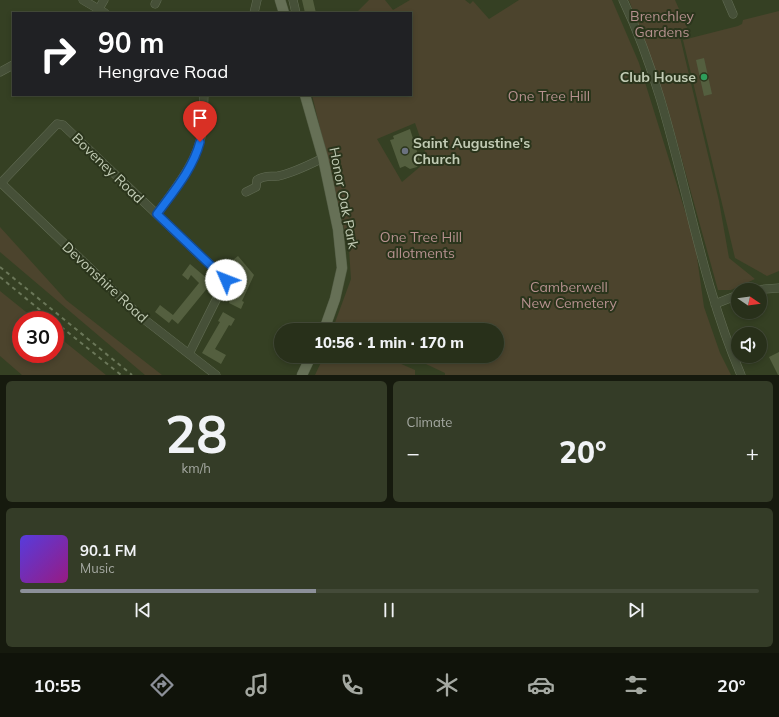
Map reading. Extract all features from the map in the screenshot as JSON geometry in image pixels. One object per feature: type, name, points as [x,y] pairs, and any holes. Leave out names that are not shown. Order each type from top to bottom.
[{"type":"main road","points":[[280,0],[284,12]]},
{"type":"main road","name":"Honor Oak Park","points":[[305,96],[323,158],[338,229],[342,268],[335,299],[326,323]]},
{"type":"main road","points":[[302,375],[308,363]]},
{"type":"street","points":[[83,0],[100,12],[104,0]]},
{"type":"street","points":[[254,12],[257,0]]},
{"type":"street","points":[[293,0],[296,12]]},
{"type":"street","points":[[623,0],[647,56],[672,139],[715,304],[741,375]]},
{"type":"street","points":[[727,0],[733,14]]},
{"type":"street","points":[[0,72],[12,65]]},
{"type":"street","points":[[157,214],[183,178],[197,154],[203,131],[204,96]]},
{"type":"street","name":"Boveney Road","points":[[0,182],[57,124],[63,124],[226,280],[189,354]]},
{"type":"street","points":[[246,192],[256,186],[257,180],[264,176],[278,176],[308,166],[323,158]]},
{"type":"street","name":"Devonshire Road","points":[[0,182],[140,316],[216,375]]},
{"type":"street","points":[[767,289],[779,288]]},
{"type":"street","points":[[715,304],[731,298]]},
{"type":"green space","points":[[369,0],[385,0],[393,10],[410,0],[465,0],[470,4],[473,1],[489,19],[519,0],[612,0],[639,63],[695,243],[704,307],[720,353],[731,375],[445,375],[445,373],[424,363],[504,363],[504,323],[335,323],[351,279],[349,249],[312,96],[412,96],[412,12],[357,12]],"holes":[[[415,123],[428,160],[402,182],[377,139]]]},
{"type":"green space","name":"Brenchley Gardens","points":[[629,0],[675,0],[690,34],[680,37],[719,201],[729,258],[755,279],[746,283],[731,283],[731,290],[718,290],[666,102]]},
{"type":"green space","points":[[779,11],[779,271],[767,276],[735,258],[683,40],[738,26],[742,24],[743,20]]},
{"type":"green space","points":[[0,227],[66,300],[162,375],[145,375],[0,252]]},
{"type":"green space","points":[[0,291],[25,311],[12,311],[12,363],[64,363],[64,341],[106,375],[22,375],[0,356]]},
{"type":"green space","points":[[321,363],[399,363],[415,370],[415,375],[315,375]]},
{"type":"building","points":[[302,0],[313,0],[316,12],[305,12]]},
{"type":"building","name":"Club House","points":[[704,58],[712,94],[704,96],[696,60]]},
{"type":"building","name":"Saint Augustine's Church","points":[[410,129],[420,161],[417,167],[410,169],[405,166],[400,168],[390,140],[394,139],[393,136]]},
{"type":"building","points":[[238,256],[254,275],[242,301],[244,302],[241,309],[229,303],[231,297],[234,296],[245,275],[233,260]]},
{"type":"building","points":[[190,264],[209,280],[206,284],[209,286],[178,324],[172,319],[169,323],[155,312],[160,305],[173,315],[199,283],[191,275],[188,280],[182,275]]},
{"type":"building","points":[[223,312],[235,319],[231,326],[229,325],[215,349],[226,355],[221,364],[202,353],[220,322],[218,321]]},
{"type":"building","points":[[779,352],[779,375],[778,375],[769,357]]},
{"type":"railway","points":[[0,267],[132,375]]},
{"type":"railway","points":[[0,277],[41,311]]},
{"type":"railway","points":[[64,329],[121,375]]},
{"type":"place","name":"Club House","points":[[704,77]]},
{"type":"place","name":"Saint Augustine's Church","points":[[405,151]]},
{"type":"route","points":[[200,142],[197,154],[183,178],[157,214],[226,280]]},
{"type":"park label","name":"One Tree Hill","points":[[549,96]]},
{"type":"park label","name":"One Tree Hill allotments","points":[[421,246]]},
{"type":"park label","name":"Camberwell New Cemetery","points":[[569,296]]}]
